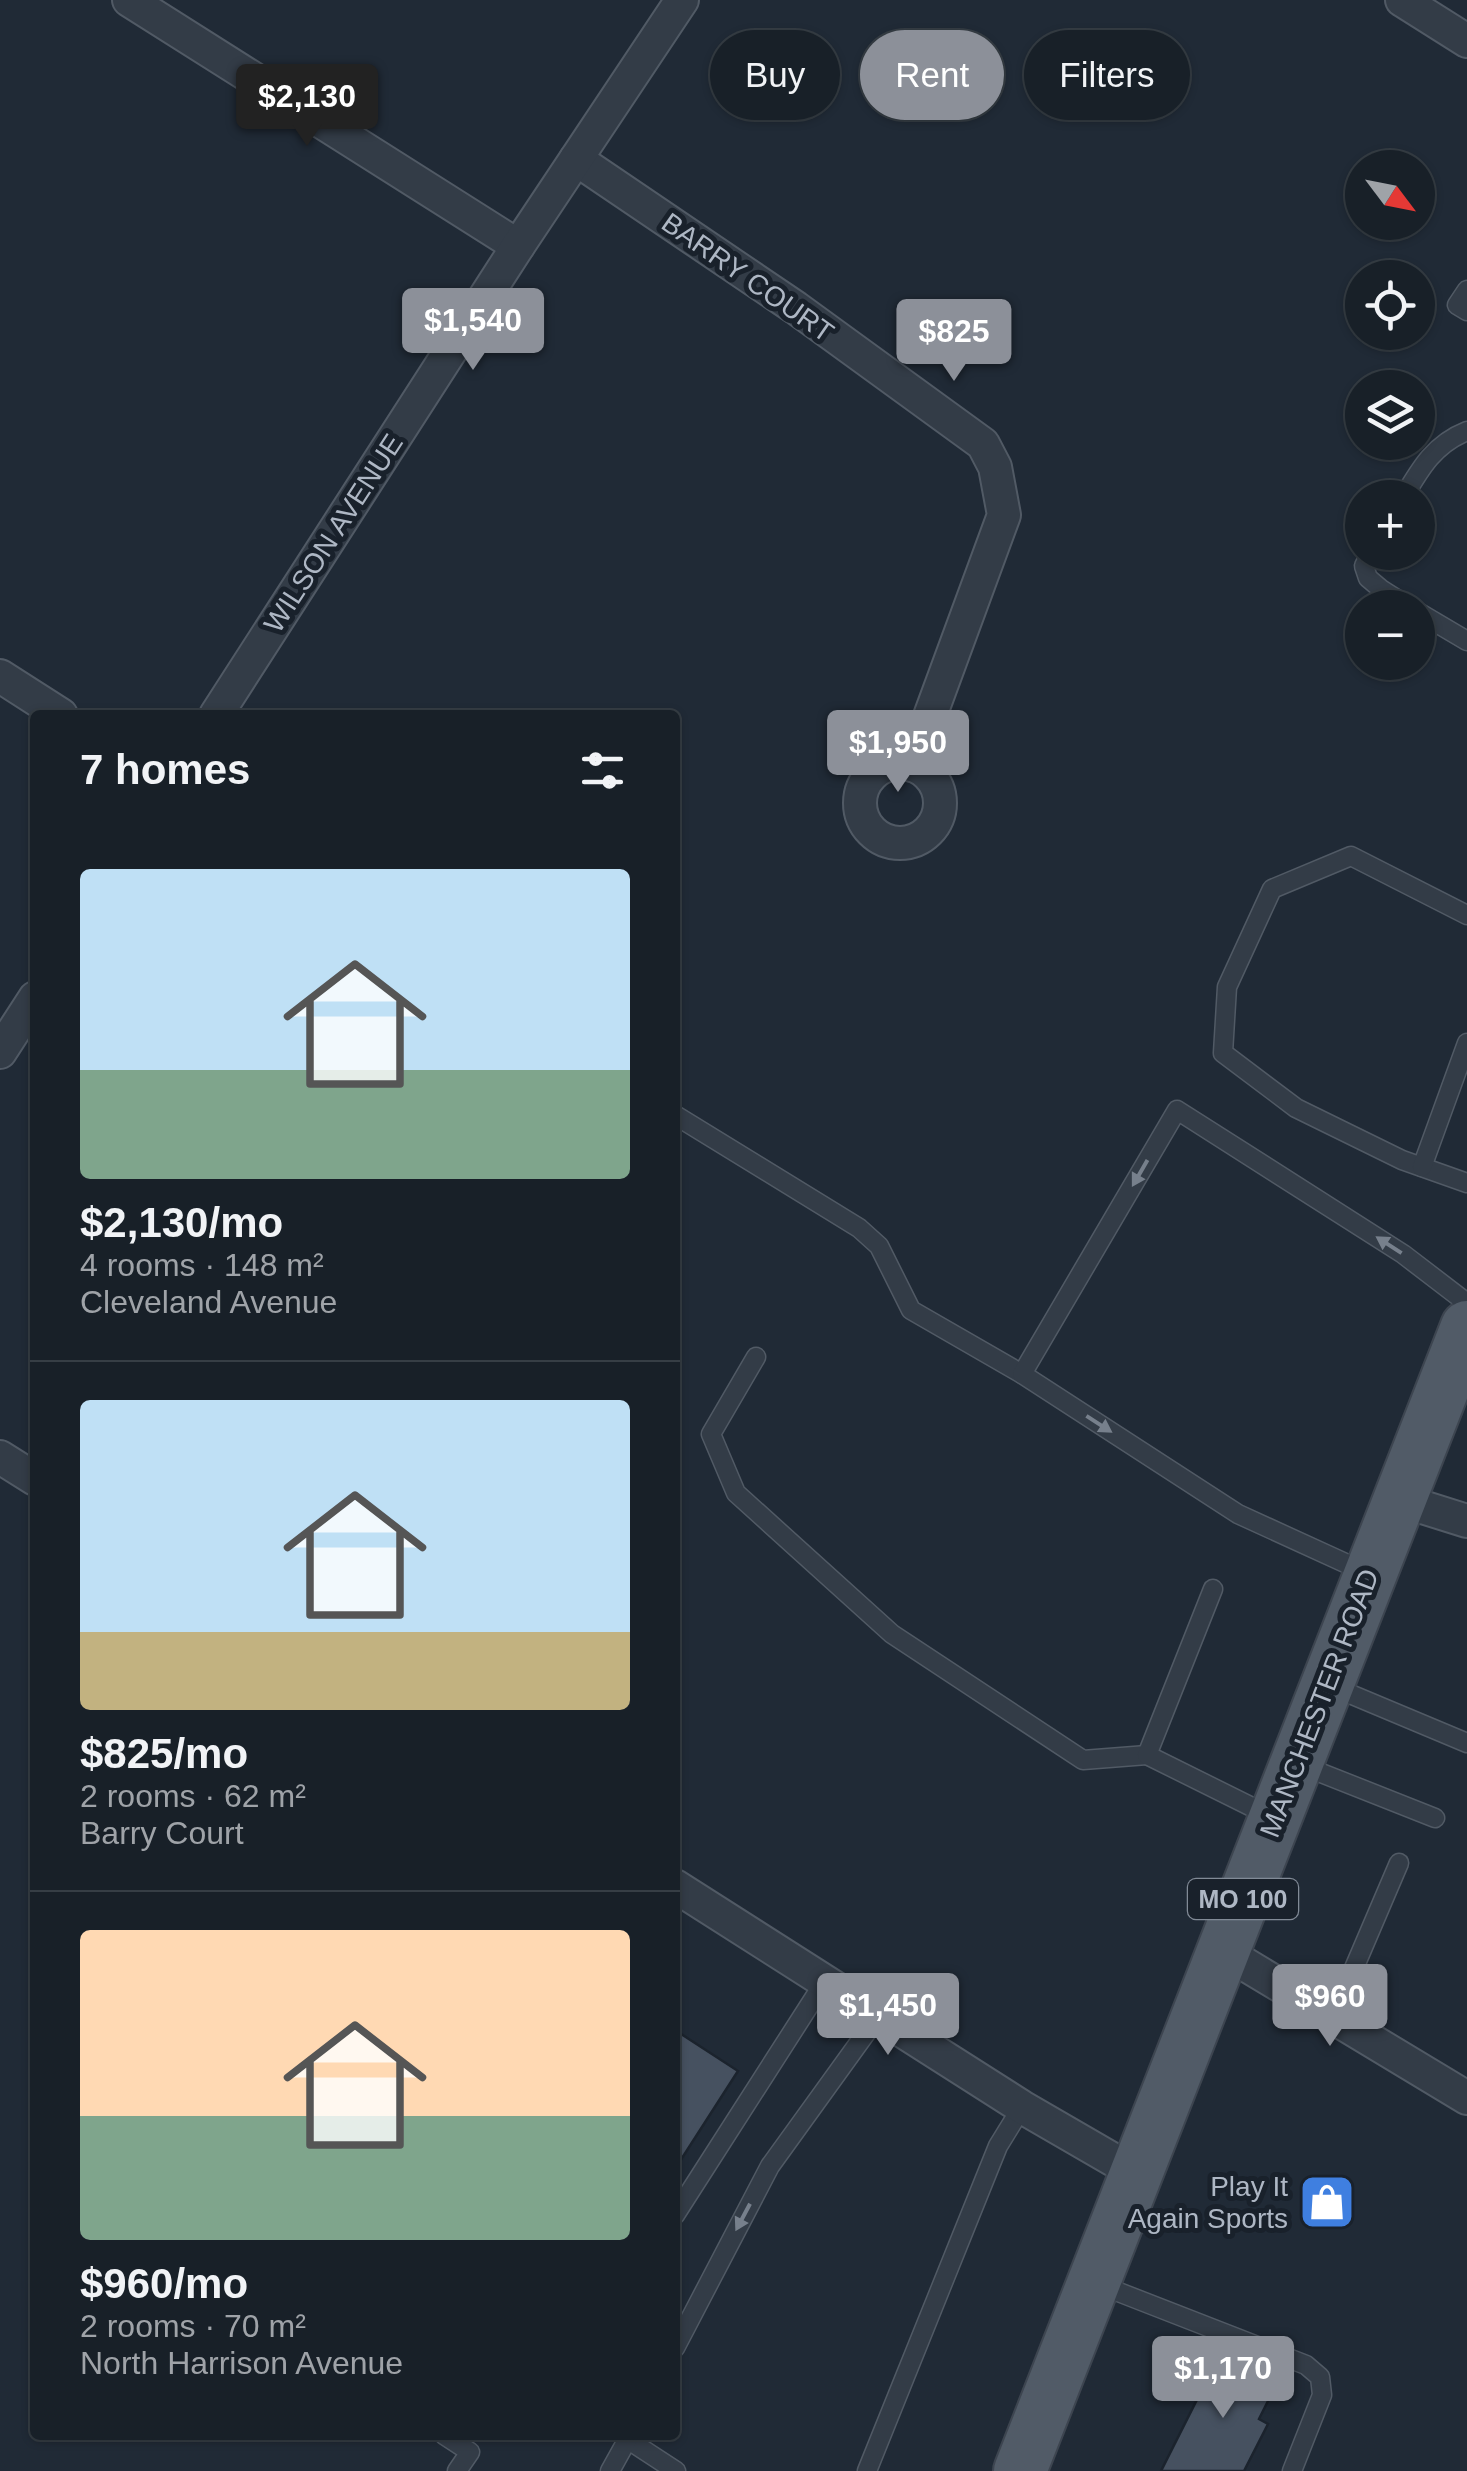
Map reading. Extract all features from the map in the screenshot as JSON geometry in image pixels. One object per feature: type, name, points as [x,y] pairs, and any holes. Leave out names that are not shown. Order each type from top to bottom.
[{"type":"main road","name":"MANCHESTER ROAD","points":[[1020,2471],[1467,1327]]},
{"type":"street","points":[[129,0],[518,246]]},
{"type":"street","name":"WILSON AVENUE","points":[[219,710],[518,246],[682,0]]},
{"type":"street","points":[[1402,0],[1467,41]]},
{"type":"street","name":"BARRY COURT","points":[[576,159],[796,308],[984,444],[995,467],[1004,515],[912,764]]},
{"type":"street","points":[[0,676],[53,710]]},
{"type":"street","points":[[0,1052],[30,1006]]},
{"type":"street","points":[[0,1456],[30,1476]]},
{"type":"street","points":[[1400,1500],[1467,1522]]},
{"type":"street","points":[[680,1889],[1022,2107],[1136,2173]]},
{"type":"street","points":[[1223,1951],[1467,2098]]},
{"type":"lane","points":[[1467,290],[1457,305],[1467,311]]},
{"type":"lane","points":[[1413,480],[1443,442],[1467,430]]},
{"type":"lane","points":[[1365,570],[1368,578],[1385,590]]},
{"type":"lane","points":[[1435,622],[1467,641]]},
{"type":"lane","points":[[1467,915],[1351,856],[1272,889],[1228,987],[1223,1053],[1296,1108],[1422,1167],[1467,1183]]},
{"type":"lane","points":[[1422,1167],[1467,1042]]},
{"type":"lane","points":[[1022,1374],[1177,1110],[1403,1254],[1467,1303]]},
{"type":"lane","points":[[680,1118],[859,1228],[879,1246],[911,1310],[1022,1374],[1238,1514],[1369,1574]]},
{"type":"lane","points":[[756,1357],[711,1434],[736,1492],[892,1634],[1083,1760],[1147,1755],[1275,1818]]},
{"type":"lane","points":[[1147,1755],[1213,1590]]},
{"type":"lane","points":[[1326,1684],[1467,1743]]},
{"type":"lane","points":[[1296,1762],[1435,1818]]},
{"type":"lane","points":[[1334,2015],[1399,1863]]},
{"type":"lane","points":[[680,2207],[826,1981]]},
{"type":"lane","points":[[680,2338],[770,2166],[878,2015]]},
{"type":"lane","points":[[867,2471],[998,2146],[1022,2107]]},
{"type":"lane","points":[[1093,2282],[1306,2366],[1320,2377],[1322,2395],[1292,2471]]},
{"type":"lane","points":[[452,2440],[470,2452],[457,2471]]},
{"type":"lane","points":[[610,2471],[626,2440]]},
{"type":"lane","points":[[632,2440],[676,2471]]},
{"type":"building","points":[[680,2033],[738,2071],[680,2161]]},
{"type":"building","points":[[1220,2354],[1277,2383],[1259,2419],[1268,2424],[1244,2471],[1161,2471]]},
{"type":"place","name":"Play It Again Sports","points":[[1327,2202]]}]
